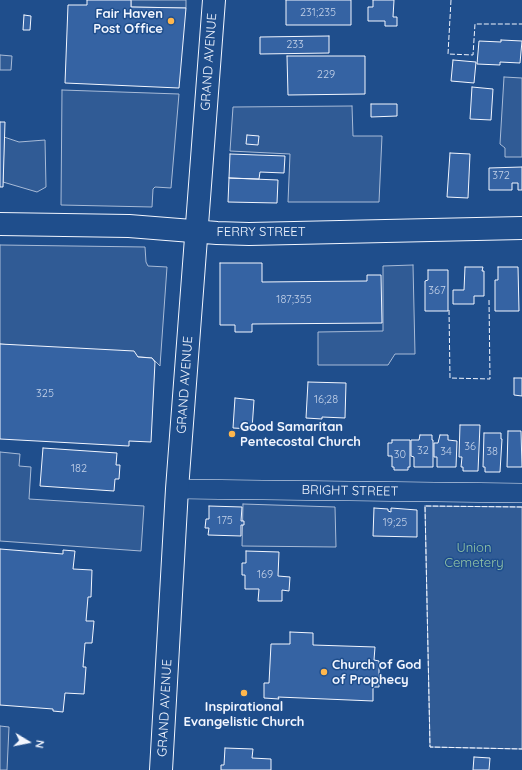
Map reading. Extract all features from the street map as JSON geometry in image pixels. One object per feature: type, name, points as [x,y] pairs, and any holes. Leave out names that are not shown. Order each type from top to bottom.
[{"type":"main road","name":"GRAND AVENUE","points":[[161,770],[177,489],[214,0]]},
{"type":"main road","name":"FERRY STREET","points":[[0,224],[129,226],[249,234],[522,228]]},
{"type":"street","name":"BRIGHT STREET","points":[[177,489],[522,493]]},
{"type":"shaded area","points":[[131,0],[186,0],[186,8],[131,7]]},
{"type":"shaded area","points":[[0,55],[12,56],[11,70],[0,70]]},
{"type":"shaded area","points":[[504,77],[522,78],[522,157],[505,157],[505,148],[500,144]]},
{"type":"shaded area","points":[[62,90],[179,94],[171,188],[155,187],[153,189],[152,207],[61,205]]},
{"type":"shaded area","points":[[352,106],[353,136],[382,136],[379,202],[288,202],[290,154],[230,151],[233,107]]},
{"type":"shaded area","points":[[4,137],[19,142],[45,140],[46,187],[37,192],[3,182]]},
{"type":"shaded area","points":[[0,245],[145,247],[146,262],[148,266],[167,267],[160,366],[152,358],[0,344]]},
{"type":"shaded area","points":[[413,265],[415,354],[395,354],[388,365],[318,365],[318,332],[383,331],[383,266]]},
{"type":"shaded area","points":[[0,452],[20,454],[19,466],[31,467],[29,499],[144,506],[141,551],[0,541]]},
{"type":"shaded area","points":[[243,504],[335,507],[336,547],[242,546]]},
{"type":"shaded area","name":"Union Cemetery","points":[[425,506],[522,507],[522,749],[430,747]]},
{"type":"shaded area","points":[[0,726],[9,727],[7,770],[0,770]]},
{"type":"building","points":[[87,0],[131,0],[131,7],[186,8],[179,88],[65,83],[68,5],[87,5]]},
{"type":"building","points":[[286,0],[351,0],[351,25],[286,25]]},
{"type":"building","points":[[373,0],[394,0],[393,17],[397,17],[397,26],[385,26],[385,21],[368,21],[368,7],[373,7]]},
{"type":"building","points":[[24,15],[31,16],[30,30],[23,30]]},
{"type":"building","points":[[329,36],[329,53],[260,54],[260,37]]},
{"type":"building","points":[[501,40],[522,41],[520,63],[500,62],[500,65],[477,64],[479,41],[501,42]]},
{"type":"building","points":[[287,56],[365,56],[365,94],[288,95]]},
{"type":"building","points":[[453,60],[476,62],[474,83],[451,81]]},
{"type":"building","points":[[472,87],[493,89],[491,120],[470,119]]},
{"type":"building","points":[[371,104],[397,104],[397,116],[371,117]]},
{"type":"building","points":[[0,122],[5,122],[3,187],[0,187]]},
{"type":"building","points":[[247,135],[259,136],[258,145],[246,144]]},
{"type":"building","points":[[450,153],[470,154],[468,198],[447,197]]},
{"type":"building","points":[[230,154],[285,156],[284,173],[260,172],[259,179],[229,178]]},
{"type":"building","points":[[522,167],[522,190],[518,190],[518,183],[512,183],[512,190],[489,190],[489,168]]},
{"type":"building","points":[[229,178],[278,180],[277,203],[228,202]]},
{"type":"building","points":[[220,263],[262,263],[262,282],[367,281],[367,275],[381,275],[382,323],[252,324],[252,332],[235,332],[235,325],[220,325]]},
{"type":"building","points":[[465,267],[483,267],[484,296],[474,296],[474,304],[453,304],[453,290],[464,290]]},
{"type":"building","points":[[498,267],[518,267],[519,311],[495,311],[495,280],[498,280]]},
{"type":"building","points":[[428,270],[448,270],[448,311],[425,311],[425,281],[428,280]]},
{"type":"building","points":[[0,344],[134,351],[138,357],[152,358],[155,362],[151,442],[129,441],[129,446],[0,439]]},
{"type":"building","points":[[514,378],[522,378],[522,396],[514,395]]},
{"type":"building","points":[[308,382],[346,383],[345,418],[306,418]]},
{"type":"building","points":[[235,398],[254,400],[252,429],[233,428]]},
{"type":"building","points":[[460,425],[480,425],[478,471],[463,471],[463,467],[461,467],[462,457],[459,457]]},
{"type":"building","points":[[508,431],[521,431],[522,467],[507,467]]},
{"type":"building","points":[[484,433],[501,433],[500,472],[485,472],[485,467],[483,467]]},
{"type":"building","points":[[420,435],[432,435],[433,467],[414,467],[414,457],[411,456],[411,440],[419,440]]},
{"type":"building","points":[[440,435],[448,435],[448,440],[457,441],[456,467],[437,467],[437,457],[434,457],[434,443],[438,443]]},
{"type":"building","points":[[392,440],[410,440],[410,467],[408,467],[408,470],[394,470],[394,467],[392,467],[392,456],[388,456],[388,443],[392,443]]},
{"type":"building","points":[[43,448],[117,453],[116,465],[120,465],[119,479],[115,479],[114,491],[40,486]]},
{"type":"building","points":[[209,506],[242,507],[241,521],[244,521],[244,525],[241,525],[241,536],[208,535],[209,528],[205,528],[206,519],[209,519]]},
{"type":"building","points":[[374,508],[388,509],[388,511],[391,512],[391,508],[417,510],[417,537],[373,536]]},
{"type":"building","points":[[0,549],[63,554],[63,550],[75,551],[73,569],[92,570],[91,597],[88,597],[86,621],[94,621],[92,643],[85,643],[83,667],[86,667],[84,694],[65,693],[63,712],[53,711],[53,709],[0,705]]},
{"type":"building","points":[[246,551],[279,552],[278,576],[290,577],[289,591],[282,590],[282,601],[258,601],[259,589],[245,589],[245,575],[242,575],[242,563],[246,563]]},
{"type":"building","name":"Church of God of Prophecy","points":[[290,632],[313,633],[313,645],[375,647],[374,660],[379,661],[379,687],[373,687],[373,701],[278,697],[279,699],[264,698],[264,683],[269,683],[271,644],[290,644]]},
{"type":"building","points":[[225,748],[253,749],[252,758],[271,759],[271,770],[221,770],[221,765],[224,765]]},
{"type":"building","points":[[474,757],[490,758],[489,770],[473,770]]},
{"type":"fence","points":[[451,0],[448,54],[473,55],[475,24],[522,24]]},
{"type":"fence","points":[[449,310],[450,378],[490,379],[489,300]]},
{"type":"fence","points":[[522,507],[425,506],[430,747],[522,749]]},
{"type":"place","name":"Fair Haven Post Office","points":[[171,21]]},
{"type":"place","name":"Good Samaritan Pentecostal Church","points":[[232,434]]},
{"type":"place","name":"Church of God of Prophecy","points":[[324,672]]},
{"type":"place","name":"Inspirational Evangelistic Church","points":[[244,693]]}]
